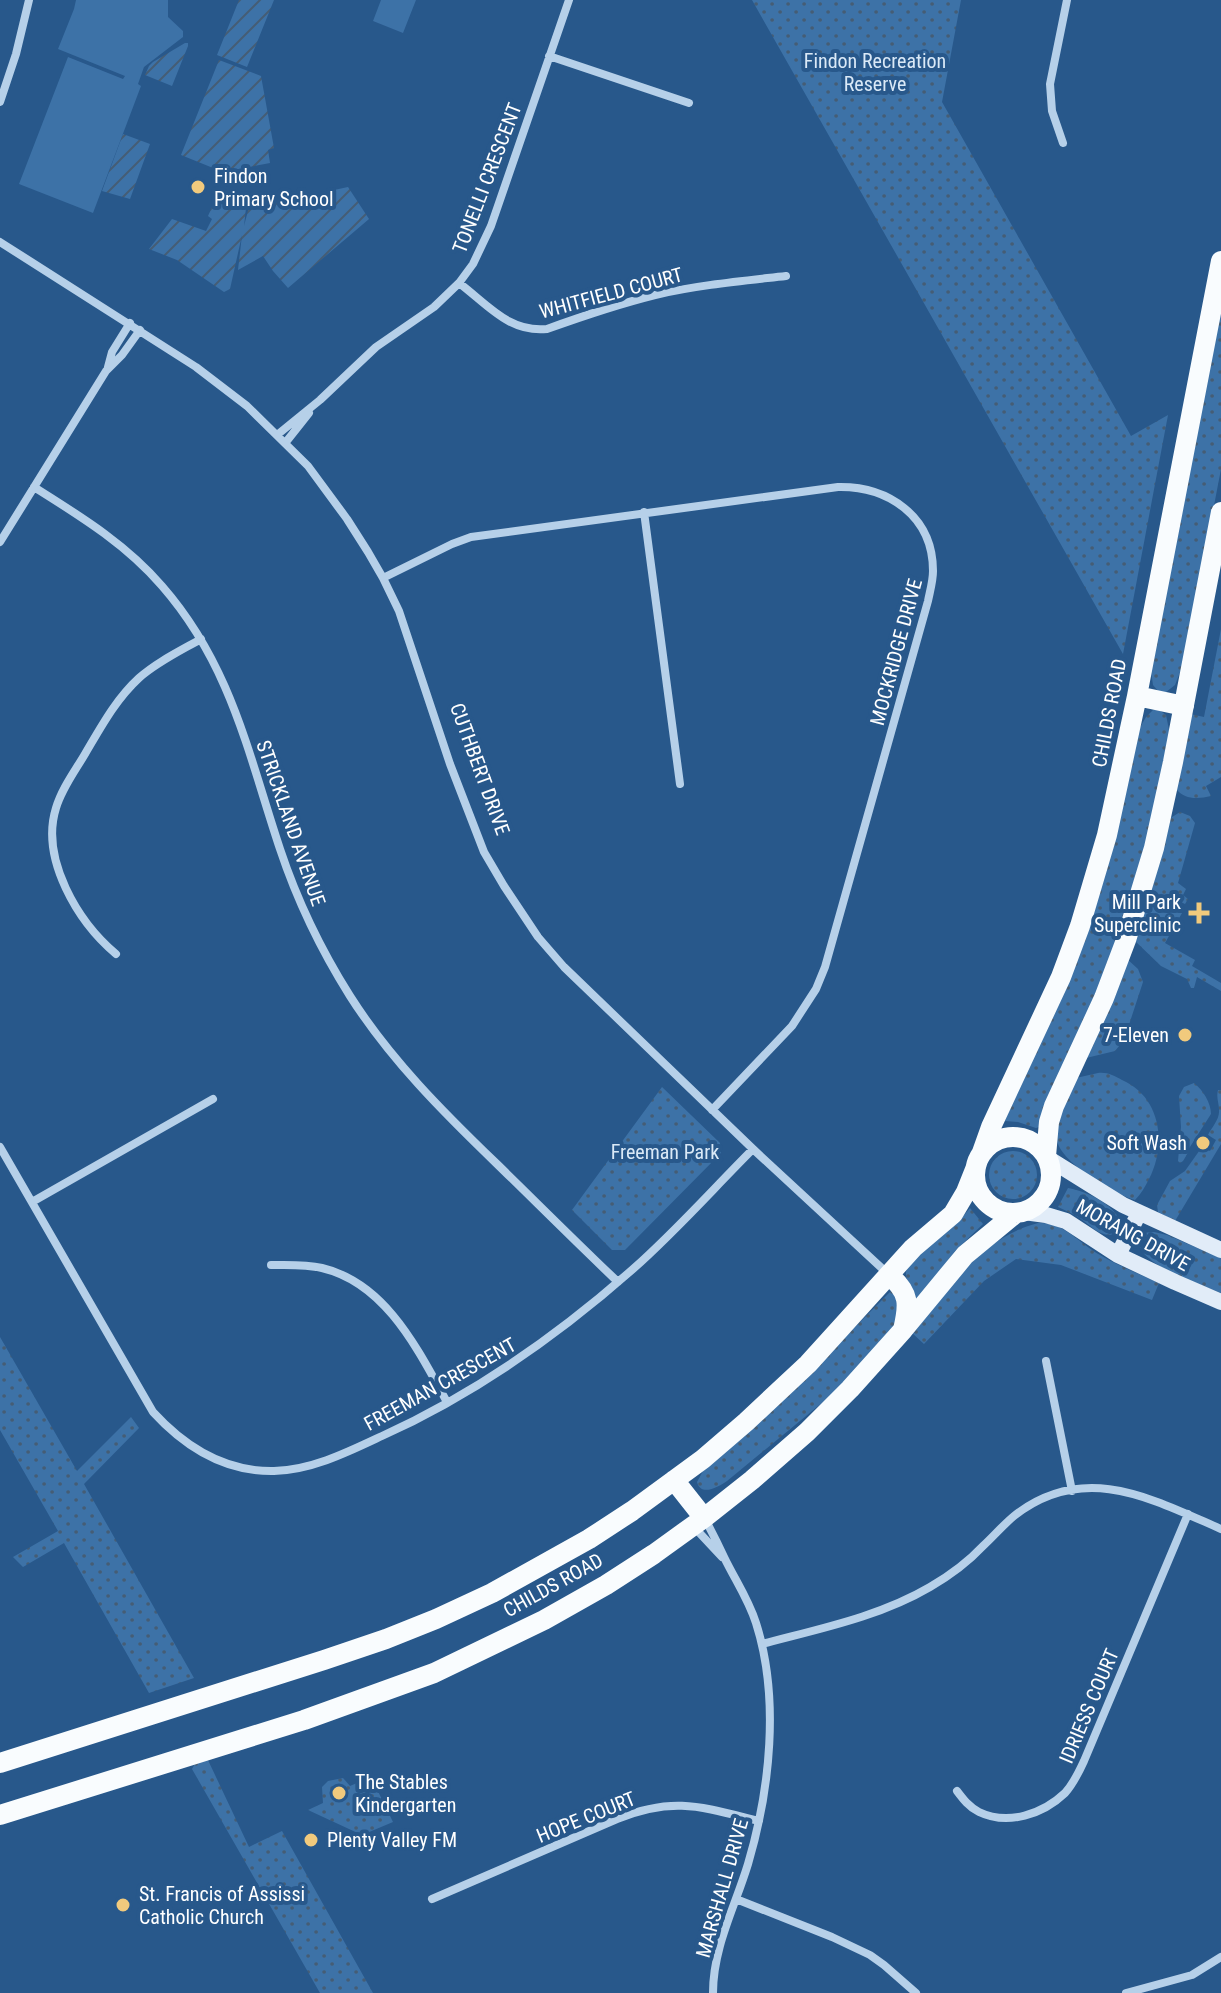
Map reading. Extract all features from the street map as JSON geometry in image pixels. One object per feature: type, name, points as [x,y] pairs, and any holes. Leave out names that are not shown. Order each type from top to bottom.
[{"type":"main road","name":"CHILDS ROAD","points":[[0,1763],[386,1639],[492,1593],[543,1566],[589,1539],[703,1459],[808,1364],[913,1248],[953,1214],[966,1192],[997,1114],[1061,977],[1107,835],[1221,261]]},
{"type":"main road","points":[[1046,1156],[1049,1122],[1054,1106],[1104,998],[1140,897],[1163,809],[1221,512]]},
{"type":"main road","points":[[1137,696],[1184,706]]},
{"type":"main road","points":[[1001,1139],[1026,1139],[1046,1156],[1051,1179],[1048,1190],[1034,1207],[1020,1212],[994,1208],[978,1190],[975,1179],[978,1161],[989,1145],[1001,1139]]},
{"type":"main road","name":"MORANG DRIVE","points":[[1046,1156],[1093,1188],[1139,1213],[1221,1250]]},
{"type":"main road","name":"CHILDS ROAD","points":[[0,1815],[304,1720],[434,1673],[594,1592],[698,1522],[807,1432],[903,1330],[958,1261],[988,1234],[1020,1212]]},
{"type":"main road","name":"MORANG DRIVE","points":[[1020,1212],[1066,1221],[1118,1255],[1221,1302]]},
{"type":"main road","points":[[1118,1255],[1139,1213]]},
{"type":"main road","name":"CUTHBERT DRIVE","points":[[889,1275],[904,1290],[907,1298],[903,1330]]},
{"type":"main road","points":[[670,1484],[698,1522]]},
{"type":"street","points":[[0,102],[29,0]]},
{"type":"street","name":"TONELLI CRESCENT","points":[[277,435],[320,400],[376,347],[434,307],[473,264],[491,226],[569,0]]},
{"type":"street","points":[[1063,143],[1052,111],[1050,84],[1067,0]]},
{"type":"street","points":[[549,56],[689,103]]},
{"type":"street","name":"CUTHBERT DRIVE","points":[[0,242],[130,323],[225,388],[286,442],[308,466],[347,519],[383,578],[399,611],[450,764],[484,852],[538,937],[564,967],[712,1110],[889,1275]]},
{"type":"street","name":"WHITFIELD COURT","points":[[459,283],[510,323],[538,330],[657,295],[786,276]]},
{"type":"street","points":[[106,371],[112,352],[130,323]]},
{"type":"street","points":[[0,542],[106,371],[140,330]]},
{"type":"street","name":"TONELLI CRESCENT","points":[[286,442],[320,400]]},
{"type":"street","name":"STRICKLAND AVENUE","points":[[34,487],[93,525],[130,554],[162,586],[201,639],[229,692],[293,886],[327,957],[350,996],[399,1064],[618,1282]]},
{"type":"street","name":"MOCKRIDGE DRIVE","points":[[383,578],[471,537],[838,487],[870,489],[888,496],[903,506],[922,529],[932,556],[928,601],[825,967],[816,989],[792,1026],[712,1110]]},
{"type":"street","points":[[644,512],[680,784]]},
{"type":"street","points":[[116,954],[89,928],[58,869],[51,839],[55,810],[68,782],[126,691],[155,666],[201,639]]},
{"type":"street","points":[[32,1202],[213,1099]]},
{"type":"street","name":"FREEMAN CRESCENT","points":[[0,1147],[153,1412],[176,1435],[202,1454],[220,1462],[274,1471],[316,1464],[364,1445],[411,1423],[489,1379],[618,1282],[672,1233],[753,1149]]},
{"type":"street","points":[[271,1265],[323,1268],[354,1282],[369,1293],[416,1346],[447,1402]]},
{"type":"street","points":[[1046,1361],[1072,1491]]},
{"type":"street","points":[[762,1644],[863,1616],[907,1599],[948,1575],[1026,1507],[1072,1491],[1093,1487],[1119,1490],[1146,1497],[1221,1529]]},
{"type":"street","name":"IDRIESS COURT","points":[[957,1791],[966,1803],[979,1812],[1000,1818],[1039,1812],[1065,1793],[1084,1761],[1188,1514]]},
{"type":"street","name":"MARSHALL DRIVE","points":[[698,1522],[714,1534],[744,1591],[762,1644],[767,1675],[770,1741],[759,1821],[720,1943],[713,1993]]},
{"type":"street","name":"HOPE COURT","points":[[432,1899],[645,1809],[663,1805],[693,1806],[759,1821]]},
{"type":"street","points":[[736,1899],[870,1955],[916,1993]]},
{"type":"street","points":[[1126,1993],[1192,1975],[1221,1957]]},
{"type":"green space","points":[[76,0],[168,0],[168,17],[183,31],[183,37],[144,67],[138,84],[141,86],[93,213],[19,184],[68,57],[123,79],[125,76],[58,49]]},
{"type":"green space","points":[[239,0],[274,0],[247,67],[217,55]]},
{"type":"green space","points":[[381,0],[416,0],[403,33],[373,21]]},
{"type":"green space","name":"Findon Recreation Reserve","points":[[752,0],[961,0],[942,102],[1131,436],[1168,415],[1123,654]]},
{"type":"green space","points":[[185,43],[188,46],[172,86],[145,75],[153,62]]},
{"type":"green space","points":[[219,60],[261,76],[274,148],[268,150],[270,163],[223,172],[181,155]]},
{"type":"green space","points":[[123,134],[150,144],[130,199],[102,191]]},
{"type":"green space","points":[[348,187],[369,219],[288,288],[263,256],[238,270],[242,235],[230,289],[224,292],[177,260],[149,249],[172,219],[206,231],[212,219],[208,216],[217,196],[246,208],[244,226],[250,203],[288,200]]},
{"type":"green space","points":[[1221,303],[1221,469],[1184,662],[1175,685],[1166,692],[1159,692],[1153,685],[1151,671]]},
{"type":"green space","points":[[1221,629],[1221,777],[1206,786],[1211,796],[1192,798],[1176,789],[1190,714],[1204,717]]},
{"type":"green space","points":[[1153,710],[1166,715],[1170,735],[1148,841],[1113,954],[1039,1127],[1005,1121],[1139,729]]},
{"type":"green space","points":[[1180,812],[1190,816],[1195,823],[1178,883],[1186,889],[1183,895],[1188,899],[1185,904],[1177,904],[1175,908],[1182,913],[1165,943],[1195,960],[1192,966],[1221,983],[1221,991],[1197,977],[1194,988],[1191,988],[1187,979],[1161,966],[1134,940],[1169,819]]},
{"type":"green space","points":[[1127,959],[1138,969],[1143,982],[1124,1040],[1115,1051],[1086,1058]]},
{"type":"green space","points":[[1098,1073],[1111,1075],[1135,1088],[1145,1098],[1157,1123],[1159,1137],[1155,1165],[1135,1200],[1101,1184],[1077,1166],[1060,1148],[1057,1139],[1060,1115],[1076,1078]]},
{"type":"green space","points":[[1194,1083],[1206,1097],[1211,1114],[1180,1163],[1179,1096],[1184,1087]]},
{"type":"green space","name":"Freeman Park","points":[[662,1087],[720,1143],[721,1153],[625,1250],[612,1250],[572,1210]]},
{"type":"green space","points":[[1218,1090],[1221,1090],[1221,1144],[1175,1221],[1158,1212],[1157,1205],[1170,1181],[1185,1171],[1202,1147],[1210,1151],[1216,1140],[1208,1135],[1218,1117]]},
{"type":"green space","points":[[1013,1151],[1030,1158],[1037,1175],[1030,1192],[1013,1199],[996,1192],[989,1175],[996,1158]]},
{"type":"green space","points":[[1068,1188],[1094,1197],[1111,1208],[1117,1215],[1121,1231],[1105,1234],[1058,1207]]},
{"type":"green space","points":[[970,1208],[983,1224],[955,1251],[915,1304],[906,1275],[909,1265]]},
{"type":"green space","points":[[1038,1223],[1056,1226],[1100,1255],[1159,1283],[1152,1300],[1061,1265],[1016,1259],[984,1281],[924,1344],[911,1332],[982,1253],[1017,1230]]},
{"type":"green space","points":[[1154,1232],[1221,1258],[1221,1293],[1170,1272],[1147,1256],[1139,1247],[1137,1238],[1141,1233]]},
{"type":"green space","points":[[892,1290],[898,1292],[896,1323],[840,1388],[727,1481],[706,1490],[699,1487],[697,1482],[703,1471]]},
{"type":"green space","points":[[0,1337],[77,1471],[131,1417],[139,1428],[84,1484],[194,1678],[149,1693],[64,1543],[23,1567],[13,1557],[58,1531],[0,1430]]},
{"type":"green space","points":[[207,1758],[249,1847],[282,1831],[373,1993],[320,1993],[192,1769],[196,1762]]},
{"type":"green space","points":[[371,1777],[393,1822],[362,1835],[308,1810],[323,1803],[322,1787],[328,1781],[343,1778],[350,1786]]},
{"type":"place","name":"Findon Primary School","points":[[198,187]]},
{"type":"place","name":"Mill Park Superclinic","points":[[1199,913]]},
{"type":"place","name":"7-Eleven","points":[[1185,1035]]},
{"type":"place","name":"Soft Wash","points":[[1203,1143]]},
{"type":"place","name":"The Stables Kindergarten","points":[[339,1793]]},
{"type":"place","name":"Plenty Valley FM","points":[[311,1840]]},
{"type":"place","name":"St. Francis of Assissi Catholic Church","points":[[123,1905]]}]
